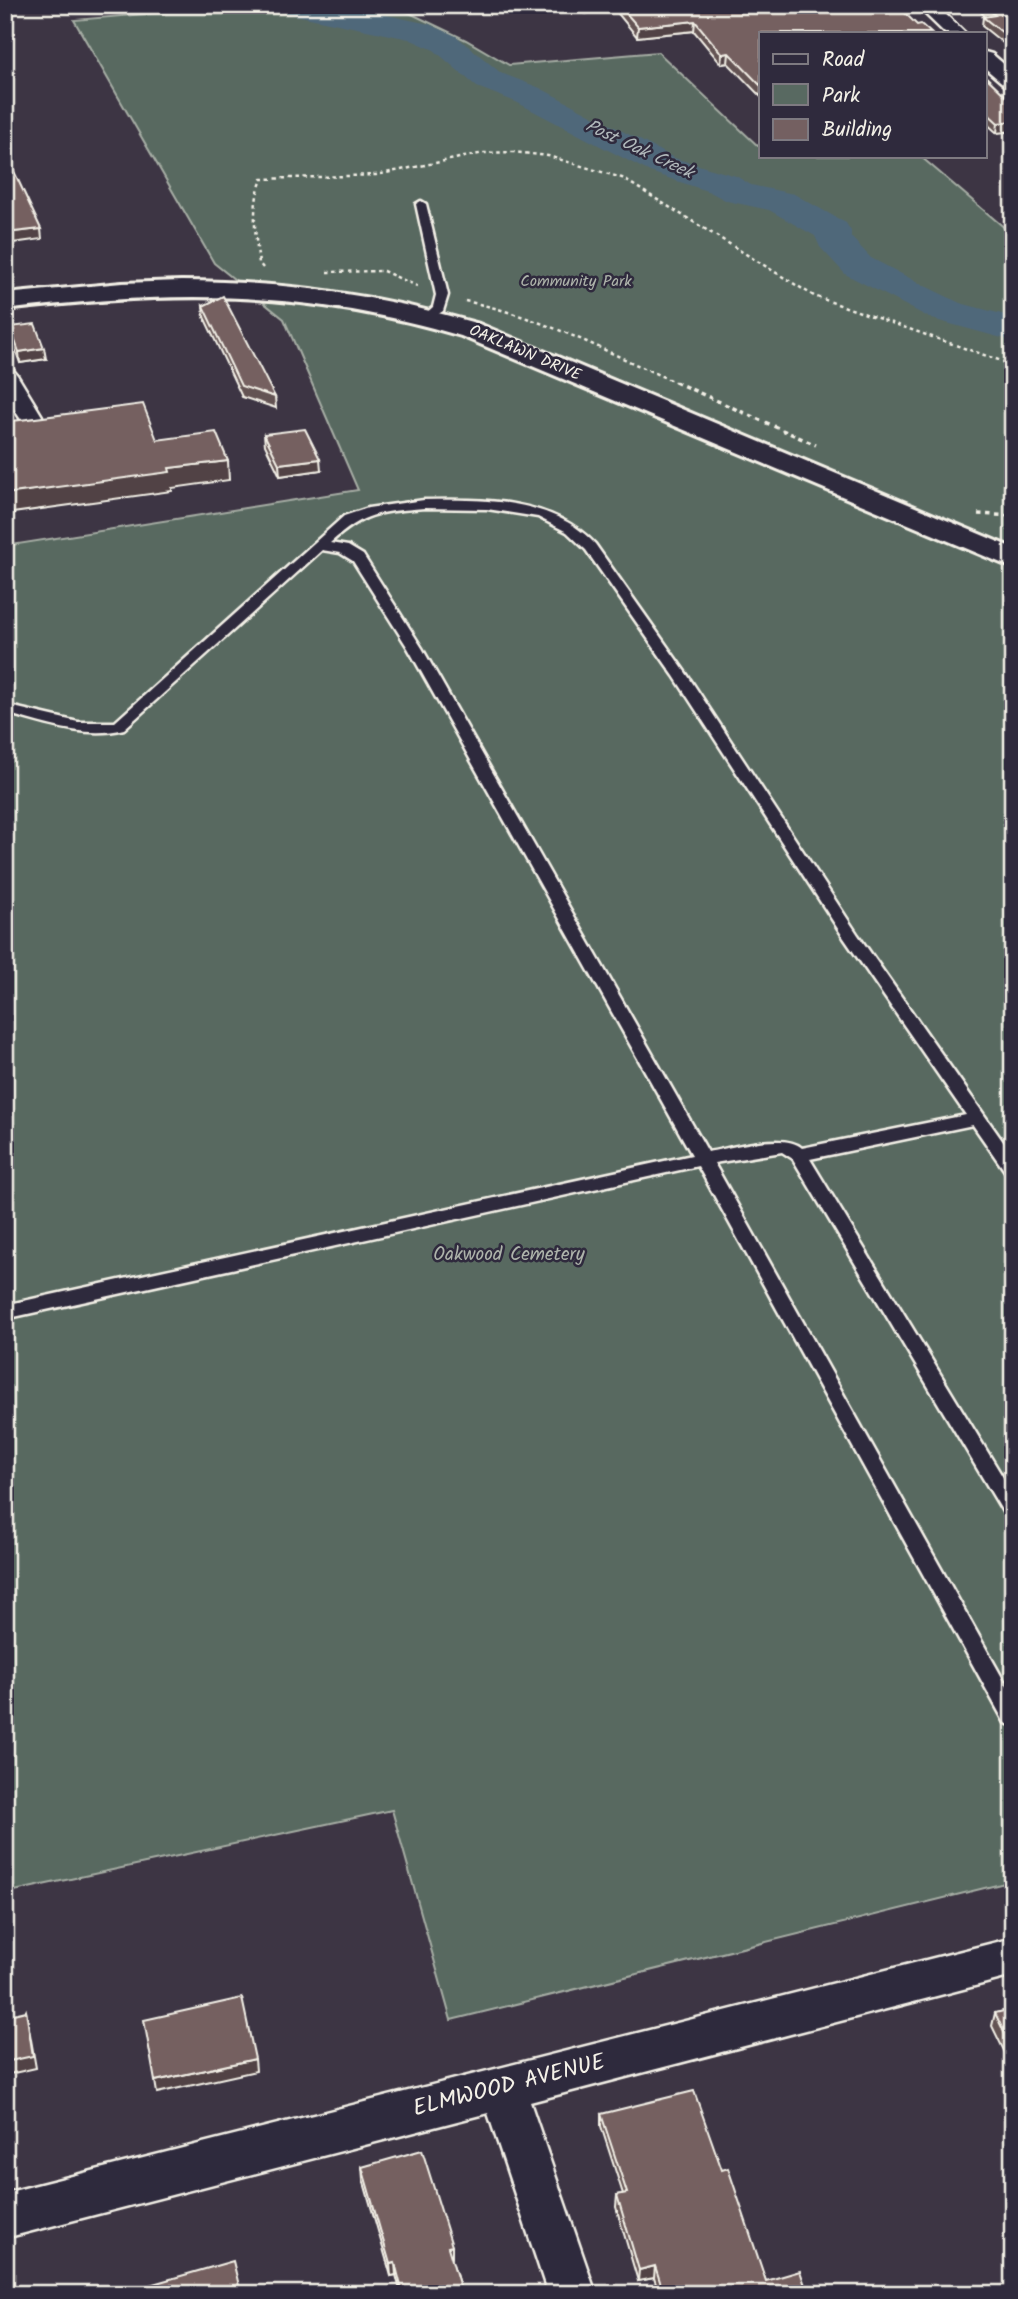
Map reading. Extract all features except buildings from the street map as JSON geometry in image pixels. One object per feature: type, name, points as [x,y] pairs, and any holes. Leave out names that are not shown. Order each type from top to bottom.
[{"type":"street","points":[[925,5],[955,32]]},
{"type":"street","points":[[986,58],[1013,55]]},
{"type":"street","points":[[986,59],[1013,82]]},
{"type":"street","name":"OAKLAWN DRIVE","points":[[5,302],[133,288],[239,288],[436,306],[470,330],[1013,559]]},
{"type":"street","points":[[5,375],[30,416]]},
{"type":"street","name":"ELMWOOD AVENUE","points":[[5,2216],[1013,1958]]},
{"type":"street","points":[[502,2088],[572,2294]]},
{"type":"lane","points":[[421,204],[436,306]]},
{"type":"lane","points":[[5,709],[89,727],[108,729],[119,726],[318,546],[360,513],[402,505],[495,507],[533,512],[562,522],[586,541],[659,642],[832,907],[1013,1170]]},
{"type":"lane","points":[[318,546],[344,550],[358,558],[415,648],[577,932],[1013,1717]]},
{"type":"lane","points":[[799,1156],[978,1118]]},
{"type":"lane","points":[[5,1312],[701,1159],[782,1146],[791,1148],[799,1156],[1013,1512]]},
{"type":"path","points":[[265,270],[258,263],[253,212],[256,191],[262,179],[376,175],[460,156],[535,153],[622,178],[814,296],[1013,365]]},
{"type":"path","points":[[315,273],[383,271],[436,306],[496,307],[541,322],[817,445]]},
{"type":"path","points":[[975,514],[1013,516]]},
{"type":"green space","name":"Oakwood Cemetery","points":[[250,5],[393,5],[466,40],[509,65],[658,52],[759,146],[759,158],[922,158],[1013,235],[1013,1881],[451,2020],[392,1810],[5,1893],[5,546],[358,490],[284,319],[214,263],[74,20]]},
{"type":"waterway","name":"Post Oak Creek","points":[[292,5],[418,31],[445,43],[489,80],[528,95],[662,165],[723,184],[740,193],[781,202],[833,231],[833,239],[858,266],[908,292],[946,311],[1013,329]]},
{"type":"park label","name":"Community Park","points":[[576,281]]}]
